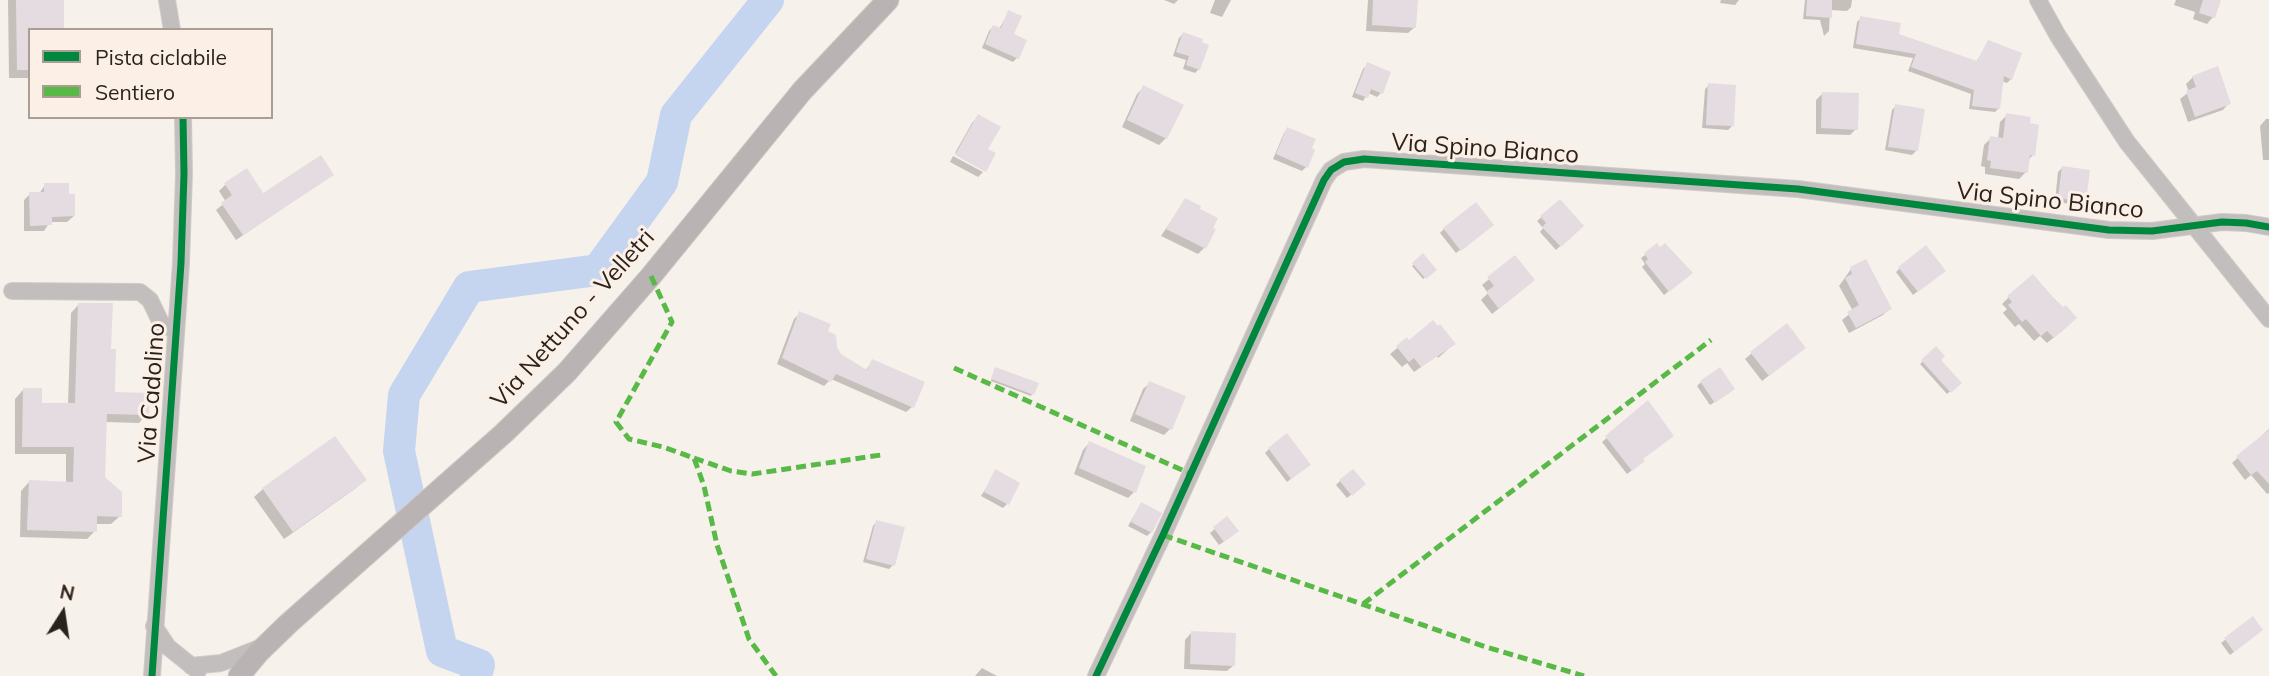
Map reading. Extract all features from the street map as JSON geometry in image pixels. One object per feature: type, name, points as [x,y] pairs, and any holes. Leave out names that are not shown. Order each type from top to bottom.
[{"type":"main road","name":"Via Nettuno - Velletri","points":[[239,676],[265,646],[511,427],[567,372],[651,276],[802,91],[888,0]]},
{"type":"street","points":[[167,0],[172,28]]},
{"type":"street","points":[[2038,0],[2058,36],[2123,135],[2269,319]]},
{"type":"street","name":"Via Cadolino","points":[[154,674],[154,626],[176,331],[184,174],[183,119]]},
{"type":"street","name":"Via Spino Bianco","points":[[1096,676],[1324,180],[1331,170],[1344,162],[1364,159],[1798,189],[2109,230],[2152,231],[2194,224],[2238,222],[2269,227]]},
{"type":"street","points":[[12,291],[136,291],[148,296],[161,323],[176,331]]},
{"type":"street","points":[[154,626],[167,647],[197,671],[265,646]]},
{"type":"building","points":[[16,0],[64,0],[64,28],[28,28],[28,70],[17,70]]},
{"type":"building","points":[[1373,0],[1418,0],[1416,28],[1372,25]]},
{"type":"building","points":[[1807,0],[1832,0],[1832,18],[1806,16]]},
{"type":"building","points":[[2203,0],[2221,0],[2215,18],[2199,13]]},
{"type":"building","points":[[1008,10],[1022,16],[1014,34],[1027,40],[1019,59],[985,44],[993,25],[1001,28]]},
{"type":"building","points":[[1860,16],[1901,23],[1899,34],[1977,61],[1988,40],[2022,53],[2012,80],[2004,76],[2000,109],[1972,106],[1974,90],[1911,67],[1916,54],[1856,44]]},
{"type":"building","points":[[1183,32],[1203,39],[1202,42],[1209,45],[1200,70],[1186,65],[1189,56],[1176,52]]},
{"type":"building","points":[[1367,62],[1391,72],[1383,94],[1371,89],[1368,98],[1355,93]]},
{"type":"building","points":[[2218,66],[2231,104],[2195,117],[2186,91],[2196,87],[2192,76]]},
{"type":"building","points":[[1708,83],[1736,85],[1734,126],[1706,125]]},
{"type":"building","points":[[1143,85],[1184,105],[1167,139],[1127,120]]},
{"type":"building","points":[[1822,92],[1859,93],[1858,130],[1821,128]]},
{"type":"building","points":[[1895,104],[1925,109],[1918,151],[1888,147]]},
{"type":"building","points":[[2006,113],[2031,117],[2030,123],[2039,125],[2035,156],[2030,155],[2028,173],[1990,168],[1991,161],[1987,160],[1990,136],[2003,138]]},
{"type":"building","points":[[978,114],[1001,127],[988,149],[996,153],[986,172],[955,155]]},
{"type":"building","points":[[1287,127],[1316,139],[1308,168],[1276,154]]},
{"type":"building","points":[[321,155],[334,175],[243,235],[221,203],[232,195],[224,183],[247,168],[263,193]]},
{"type":"building","points":[[2062,166],[2090,170],[2086,202],[2058,198]]},
{"type":"building","points":[[44,183],[69,183],[69,194],[75,194],[75,216],[52,217],[52,225],[30,226],[29,192],[44,192]]},
{"type":"building","points":[[1185,198],[1218,218],[1213,228],[1216,229],[1206,249],[1166,229]]},
{"type":"building","points":[[1560,199],[1584,226],[1561,247],[1542,227],[1546,223],[1540,216]]},
{"type":"building","points":[[1476,202],[1494,225],[1461,251],[1443,228]]},
{"type":"building","points":[[1657,243],[1660,247],[1665,243],[1693,273],[1669,292],[1645,262],[1648,259],[1644,253]]},
{"type":"building","points":[[1926,245],[1946,271],[1918,292],[1898,267]]},
{"type":"building","points":[[1423,253],[1437,270],[1426,279],[1412,263]]},
{"type":"building","points":[[1515,255],[1535,280],[1499,309],[1486,292],[1494,286],[1487,277]]},
{"type":"building","points":[[1866,259],[1892,309],[1856,328],[1847,312],[1859,305],[1845,278],[1852,274],[1850,267]]},
{"type":"building","points":[[2033,274],[2063,307],[2066,305],[2077,318],[2054,338],[2047,331],[2041,336],[2026,319],[2022,322],[2008,305],[2012,302],[2007,296]]},
{"type":"building","points":[[78,303],[113,303],[111,349],[116,349],[115,392],[150,393],[149,415],[107,414],[105,477],[122,492],[122,517],[97,516],[97,532],[27,530],[29,480],[73,482],[74,447],[22,447],[23,388],[42,388],[42,403],[75,403]]},
{"type":"building","points":[[799,311],[831,324],[828,331],[836,335],[841,354],[867,370],[872,359],[925,382],[914,408],[836,374],[831,382],[782,358]]},
{"type":"building","points":[[1433,320],[1438,326],[1440,324],[1456,344],[1421,367],[1414,358],[1409,362],[1396,346],[1407,337],[1409,340]]},
{"type":"building","points":[[1787,323],[1806,348],[1769,376],[1750,352]]},
{"type":"building","points":[[1936,346],[1945,356],[1941,360],[1962,383],[1951,393],[1921,360]]},
{"type":"building","points":[[995,367],[1039,383],[1034,395],[991,379]]},
{"type":"building","points":[[1720,367],[1735,389],[1715,403],[1700,381]]},
{"type":"building","points":[[1149,381],[1186,396],[1172,430],[1135,414]]},
{"type":"building","points":[[1648,400],[1674,436],[1643,459],[1645,461],[1632,471],[1605,436]]},
{"type":"building","points":[[2269,430],[2269,484],[2257,471],[2251,475],[2236,456]]},
{"type":"building","points":[[1287,433],[1311,465],[1291,479],[1268,448]]},
{"type":"building","points":[[335,436],[367,480],[293,532],[262,488]]},
{"type":"building","points":[[1089,441],[1146,466],[1136,493],[1079,468]]},
{"type":"building","points":[[995,469],[1020,483],[1009,505],[984,492]]},
{"type":"building","points":[[1353,469],[1366,484],[1352,496],[1339,480]]},
{"type":"building","points":[[1141,502],[1162,513],[1152,533],[1131,522]]},
{"type":"building","points":[[1227,516],[1239,531],[1224,542],[1213,527]]},
{"type":"building","points":[[876,520],[905,527],[895,566],[866,559]]},
{"type":"building","points":[[2253,616],[2263,630],[2234,652],[2224,638]]},
{"type":"building","points":[[1191,631],[1236,633],[1235,666],[1190,664]]},
{"type":"waterway","points":[[476,676],[479,665],[442,651],[399,451],[404,395],[469,287],[598,270],[662,182],[676,115],[768,0]]},
{"type":"marked path","points":[[651,276],[672,322],[616,422],[629,439],[694,458],[704,486],[717,545],[749,639],[776,676]]},
{"type":"marked path","points":[[1363,604],[1711,340]]},
{"type":"marked path","points":[[954,368],[1191,474]]},
{"type":"marked path","points":[[694,458],[731,471],[752,474],[881,455]]},
{"type":"marked path","points":[[1163,535],[1486,647],[1584,676]]},
{"type":"cycle path","points":[[152,676],[181,263],[183,119]]},
{"type":"cycle path","points":[[1096,676],[1324,180],[1331,170],[1344,162],[1364,159],[1798,189],[2109,230],[2152,231],[2222,222],[2269,227]]}]
